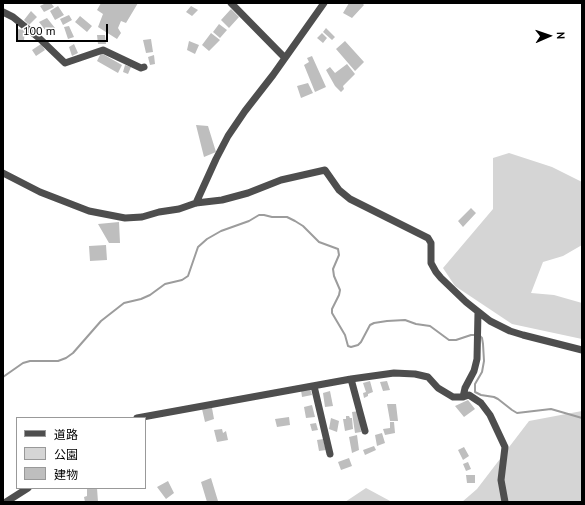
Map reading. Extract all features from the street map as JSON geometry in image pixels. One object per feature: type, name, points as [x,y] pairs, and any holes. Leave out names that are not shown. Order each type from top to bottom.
[{"type":"street","points":[[231,3],[285,58]]},
{"type":"street","points":[[196,203],[216,158],[244,111],[285,58],[324,3]]},
{"type":"street","points":[[3,12],[13,17],[39,38],[65,63],[103,50],[141,68],[144,67]]},
{"type":"street","points":[[3,173],[40,192],[89,211],[125,218],[142,217],[158,212],[179,209],[196,203],[222,200],[248,194],[281,180],[325,170],[339,190],[347,197],[428,238],[431,243],[431,263],[436,272],[450,288],[490,321],[510,331],[582,350]]},
{"type":"street","points":[[463,397],[476,364],[478,312]]},
{"type":"street","points":[[143,417],[351,379],[394,374],[415,374],[428,377],[438,388],[453,397],[463,397],[469,395],[481,403],[490,414],[505,447],[502,480],[506,502]]},
{"type":"street","points":[[351,379],[365,431]]},
{"type":"street","points":[[314,386],[330,454]]},
{"type":"street","points":[[6,502],[26,489]]},
{"type":"green space","points":[[509,153],[552,167],[582,182],[582,245],[563,256],[543,262],[531,293],[554,295],[582,303],[582,339],[512,324],[455,286],[443,268],[493,209],[493,158]]},
{"type":"green space","points":[[582,411],[582,502],[462,502],[477,489],[529,421]]},
{"type":"green space","points":[[366,488],[392,502],[345,502]]},
{"type":"building","points":[[46,3],[51,3],[54,7],[44,12],[40,6]]},
{"type":"building","points":[[101,3],[138,3],[126,23],[121,21],[118,28],[121,33],[117,39],[98,27],[103,14],[97,10]]},
{"type":"building","points":[[349,3],[362,3],[364,5],[352,18],[343,13]]},
{"type":"building","points":[[58,6],[64,15],[55,20],[50,11]]},
{"type":"building","points":[[191,6],[198,10],[192,16],[186,12]]},
{"type":"building","points":[[231,9],[239,17],[229,28],[221,20]]},
{"type":"building","points":[[31,11],[37,17],[29,25],[24,20]]},
{"type":"building","points":[[69,15],[72,20],[63,25],[60,19]]},
{"type":"building","points":[[80,16],[92,26],[87,32],[75,22]]},
{"type":"building","points":[[47,18],[55,28],[49,35],[39,22]]},
{"type":"building","points":[[219,24],[227,30],[220,38],[213,32]]},
{"type":"building","points":[[69,26],[74,37],[68,39],[64,27]]},
{"type":"building","points":[[326,28],[335,37],[332,40],[323,32]]},
{"type":"building","points":[[17,29],[25,30],[24,40],[17,40]]},
{"type":"building","points":[[211,33],[220,40],[209,51],[202,45]]},
{"type":"building","points":[[322,33],[327,38],[323,43],[317,38]]},
{"type":"building","points":[[97,35],[105,35],[106,44],[98,44]]},
{"type":"building","points":[[151,39],[153,52],[146,53],[143,40]]},
{"type":"building","points":[[189,41],[199,45],[195,54],[187,50]]},
{"type":"building","points":[[345,41],[364,62],[355,71],[336,49]]},
{"type":"building","points":[[41,44],[45,50],[36,56],[32,50]]},
{"type":"building","points":[[74,44],[78,53],[72,56],[69,47]]},
{"type":"building","points":[[101,53],[122,65],[118,73],[97,61]]},
{"type":"building","points":[[154,55],[155,64],[150,65],[148,57]]},
{"type":"building","points":[[312,56],[326,87],[315,92],[304,65],[309,62],[307,58]]},
{"type":"building","points":[[347,64],[355,74],[343,86],[344,89],[341,92],[335,86],[326,70],[330,67],[335,73]]},
{"type":"building","points":[[125,65],[131,67],[128,74],[123,72]]},
{"type":"building","points":[[308,83],[313,93],[301,98],[297,86]]},
{"type":"building","points":[[196,125],[208,126],[216,152],[204,157]]},
{"type":"building","points":[[471,208],[476,213],[463,227],[458,221]]},
{"type":"building","points":[[119,222],[120,243],[109,243],[98,224]]},
{"type":"building","points":[[106,245],[107,260],[90,261],[89,246]]},
{"type":"building","points":[[370,381],[373,392],[364,398],[363,393],[366,392],[363,383]]},
{"type":"building","points":[[387,381],[390,390],[383,391],[380,382]]},
{"type":"building","points":[[310,388],[312,395],[302,397],[301,390]]},
{"type":"building","points":[[330,391],[333,406],[325,407],[323,393]]},
{"type":"building","points":[[468,400],[475,409],[464,417],[455,406]]},
{"type":"building","points":[[387,404],[396,404],[398,421],[390,421]]},
{"type":"building","points":[[312,405],[315,417],[306,418],[304,407]]},
{"type":"building","points":[[212,408],[214,419],[205,422],[202,409]]},
{"type":"building","points":[[359,411],[361,432],[355,433],[352,412]]},
{"type":"building","points":[[346,416],[352,418],[353,429],[345,431],[343,419],[346,419]]},
{"type":"building","points":[[289,417],[290,425],[277,427],[275,419]]},
{"type":"building","points":[[331,418],[339,421],[337,432],[329,429]]},
{"type":"building","points":[[390,422],[394,422],[395,433],[385,435],[383,429],[390,428]]},
{"type":"building","points":[[316,423],[318,430],[312,431],[310,424]]},
{"type":"building","points":[[222,429],[223,433],[226,431],[228,440],[217,442],[214,430]]},
{"type":"building","points":[[382,433],[385,443],[377,446],[375,435]]},
{"type":"building","points":[[357,435],[359,450],[352,453],[349,437]]},
{"type":"building","points":[[323,439],[326,450],[319,451],[317,440]]},
{"type":"building","points":[[374,446],[376,450],[365,455],[363,450]]},
{"type":"building","points":[[464,447],[469,456],[463,460],[458,450]]},
{"type":"building","points":[[349,458],[352,466],[341,470],[338,462]]},
{"type":"building","points":[[468,462],[471,469],[466,471],[463,464]]},
{"type":"building","points":[[466,475],[475,475],[475,483],[467,483]]},
{"type":"building","points":[[211,478],[218,501],[217,502],[207,502],[201,482]]},
{"type":"building","points":[[168,481],[174,493],[166,499],[157,487]]},
{"type":"building","points":[[87,489],[97,489],[98,502],[85,502],[84,497],[87,496]]},
{"type":"waterway","points":[[3,377],[23,363],[30,361],[58,361],[66,358],[73,353],[101,321],[124,303],[141,299],[150,295],[165,284],[182,280],[188,276],[198,247],[207,239],[221,231],[249,221],[259,215],[287,217],[303,226],[319,242],[338,249],[339,255],[333,269],[334,276],[340,290],[332,309],[332,313],[345,335],[348,346],[351,347],[358,345],[370,325],[387,321],[405,320],[416,324],[430,326],[449,340],[456,340],[471,335],[476,335]]},
{"type":"waterway","points":[[480,336],[483,344],[484,361],[482,372],[475,384],[475,392],[481,395],[494,397],[517,413],[551,409],[582,418]]}]
